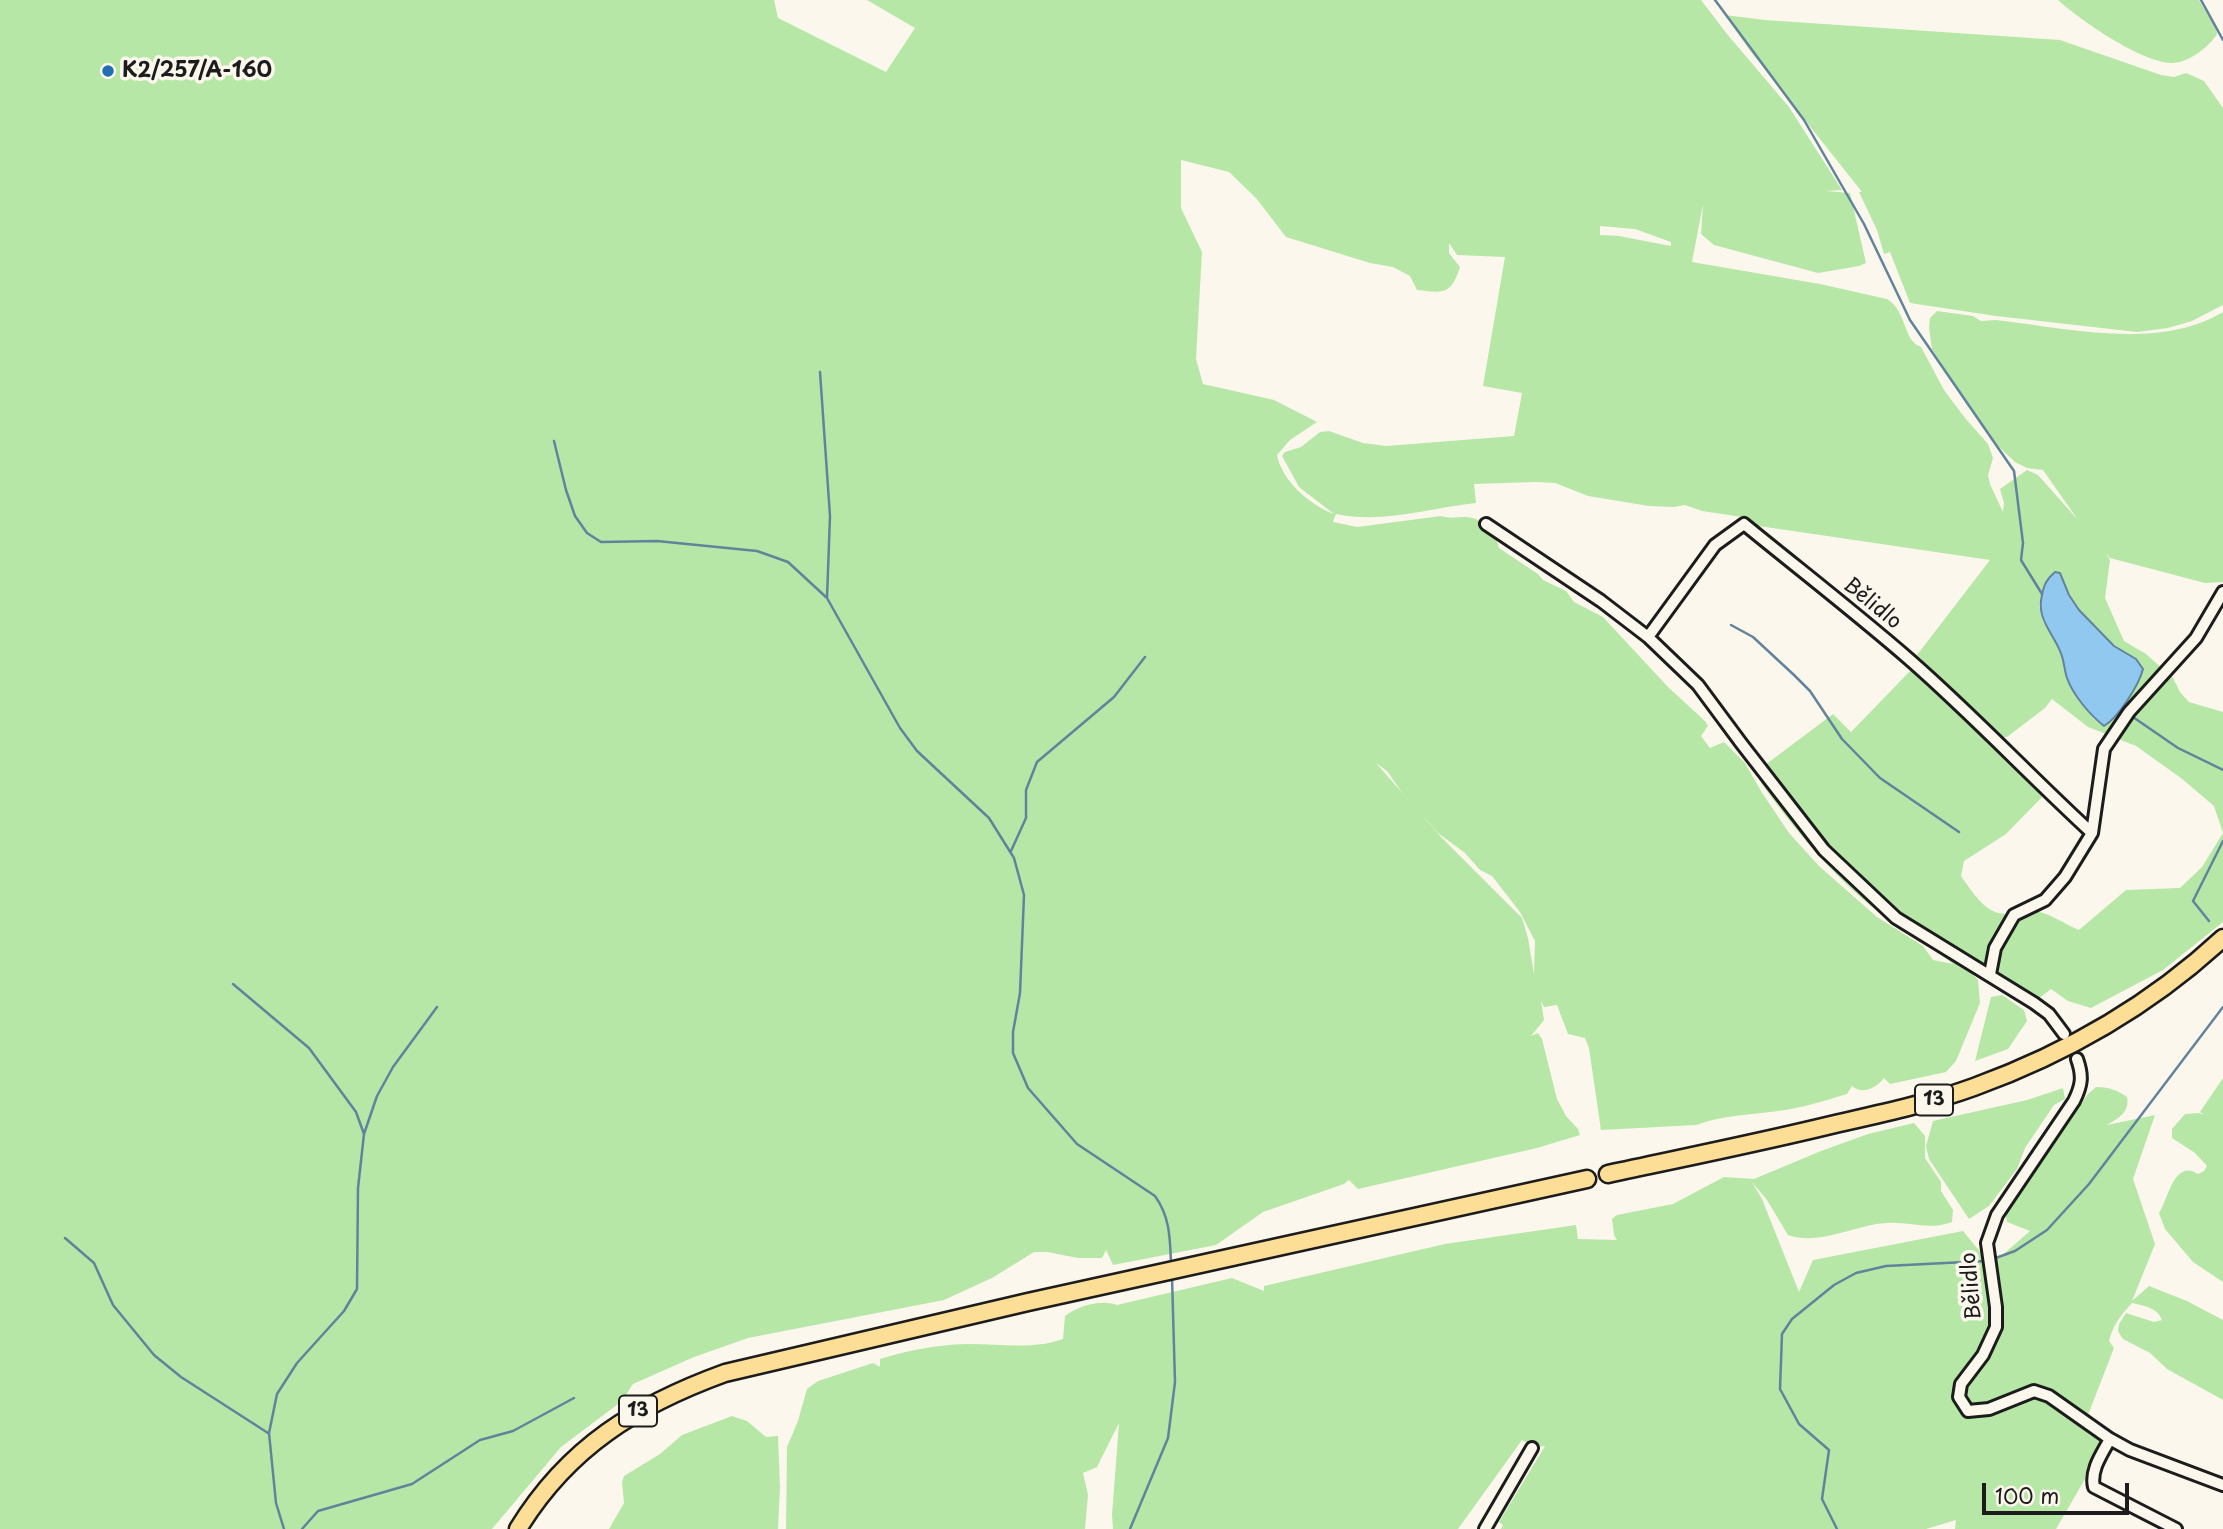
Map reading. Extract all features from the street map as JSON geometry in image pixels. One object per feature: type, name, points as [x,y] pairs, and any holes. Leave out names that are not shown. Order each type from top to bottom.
[{"type":"main road","name":"13","points":[[1608,1174],[1903,1109],[1974,1087],[2057,1052],[2100,1028],[2180,975],[2223,938]]},
{"type":"main road","name":"13","points":[[518,1529],[534,1503],[576,1457],[634,1414],[679,1390],[750,1367],[1028,1302],[1587,1179]]},
{"type":"street","points":[[1486,524],[1601,601],[1648,637],[1699,685],[1824,850],[1896,918],[1990,974],[2049,1014],[2064,1034]]},
{"type":"street","name":"Bělidlo","points":[[1648,637],[1716,545],[1744,524],[1909,659],[1987,730],[2092,834]]},
{"type":"street","points":[[1990,974],[1995,948],[2014,915],[2045,900],[2065,877],[2092,834],[2104,749],[2129,712],[2196,638],[2223,592]]},
{"type":"street","name":"Bělidlo","points":[[2077,1059],[2082,1084],[2074,1101],[1997,1215],[1990,1234],[1987,1243],[1996,1307],[1996,1327],[1983,1355],[1961,1384],[1959,1397],[1968,1410],[1989,1409],[2034,1391],[2041,1393],[2064,1405],[2110,1440],[2223,1485]]},
{"type":"street","points":[[2110,1440],[2095,1469],[2092,1478],[2094,1487],[2176,1529]]},
{"type":"street","points":[[1485,1529],[1532,1448]]},
{"type":"green space","points":[[0,0],[774,0],[778,18],[886,72],[915,28],[867,0],[1701,0],[1789,107],[1842,190],[1826,191],[1850,193],[1866,263],[1818,273],[1714,245],[1701,234],[1703,204],[1692,262],[1820,284],[1887,299],[1898,311],[1911,339],[1921,347],[1944,390],[1988,444],[1993,458],[1988,475],[2003,512],[2004,503],[2000,489],[2027,470],[2038,475],[2078,520],[2043,470],[2027,468],[2015,462],[1997,445],[1944,368],[1932,349],[1929,328],[1930,318],[1937,311],[1973,316],[1981,321],[1996,320],[2112,334],[2170,331],[2197,324],[2223,312],[2223,582],[2205,583],[2110,558],[2106,553],[2110,560],[2105,598],[2124,641],[2146,654],[2173,678],[2189,702],[2223,712],[2223,833],[2223,922],[2163,970],[2091,1008],[2068,1001],[2051,989],[2038,999],[1997,972],[1969,971],[1978,980],[1980,1003],[1956,1061],[1946,1072],[1890,1084],[1884,1078],[1869,1089],[1860,1090],[1852,1086],[1847,1094],[1787,1110],[1726,1117],[1696,1125],[1601,1130],[1589,1048],[1585,1038],[1568,1034],[1557,1005],[1544,1007],[1541,1001],[1544,1020],[1531,1036],[1538,1033],[1542,1039],[1557,1099],[1580,1135],[1537,1148],[1358,1189],[1349,1180],[1263,1212],[1216,1245],[1113,1265],[1106,1250],[1102,1258],[1078,1258],[1034,1252],[992,1278],[944,1300],[748,1338],[694,1357],[633,1384],[622,1401],[561,1447],[492,1529],[0,1529]],"holes":[[[1181,160],[1229,172],[1256,198],[1286,237],[1370,263],[1393,267],[1410,276],[1417,290],[1440,291],[1453,283],[1460,267],[1449,253],[1449,243],[1457,255],[1505,257],[1483,386],[1522,393],[1514,436],[1386,446],[1363,443],[1329,431],[1320,432],[1301,447],[1285,452],[1282,456],[1299,487],[1334,514],[1316,505],[1291,483],[1277,455],[1290,440],[1317,422],[1274,400],[1203,384],[1196,359],[1202,252],[1181,208]],[[1600,226],[1635,229],[1671,242],[1671,246],[1600,235]],[[1555,483],[1588,496],[1649,506],[1685,505],[1702,511],[1742,517],[1747,524],[1752,525],[1990,560],[1917,655],[2003,737],[2007,737],[2045,708],[2052,699],[2088,727],[2136,746],[2181,778],[2214,806],[2223,833],[2202,867],[2180,888],[2126,890],[2079,930],[2039,912],[2005,914],[1991,910],[1979,900],[1961,876],[1964,861],[2006,834],[2043,796],[1913,668],[1851,732],[1833,714],[1765,765],[1761,783],[1801,835],[1844,882],[1886,918],[1953,964],[1933,960],[1923,946],[1877,917],[1819,866],[1789,833],[1745,763],[1724,742],[1710,748],[1701,736],[1708,726],[1705,721],[1668,687],[1603,617],[1574,602],[1566,591],[1543,580],[1499,548],[1491,532],[1482,523],[1471,518],[1441,516],[1357,527],[1333,522],[1336,514],[1354,517],[1389,516],[1476,503],[1474,484]],[[2065,582],[2076,606],[2093,627],[2136,660],[2140,679],[2111,721],[2103,726],[2093,718],[2068,681],[2061,651],[2042,620],[2039,605]],[[1376,763],[1387,771],[1402,793]],[[1414,806],[1438,833],[1465,853],[1480,870],[1492,876],[1520,912],[1535,941],[1534,974],[1522,918],[1441,837]]]},
{"type":"green space","points":[[2058,0],[2199,0],[2217,34],[2191,57],[2172,63],[2159,61],[2112,39]]},
{"type":"green space","points":[[1725,15],[2060,40],[2161,75],[2174,77],[2186,73],[2204,81],[2223,108],[2223,305],[2192,321],[2168,328],[2137,332],[1910,303],[1890,252],[1884,254],[1877,230],[1859,192],[1862,192]]},
{"type":"green space","points":[[2002,995],[2024,1010],[2027,1021],[2008,1049],[1975,1061],[1991,997]]},
{"type":"green space","points":[[2223,1078],[2223,1282],[2193,1262],[2165,1229],[2159,1213],[2177,1176],[2190,1171],[2198,1174],[2207,1166],[2195,1153],[2172,1138],[2172,1129],[2185,1114],[2204,1115],[2200,1112]]},
{"type":"green space","points":[[2096,1087],[2113,1089],[2127,1097],[2125,1111],[2107,1125],[2155,1115],[2133,1179],[2155,1244],[2132,1301],[2149,1286],[2187,1301],[2223,1320],[2223,1400],[2167,1369],[2150,1353],[2123,1339],[2118,1331],[2126,1313],[2154,1322],[2162,1320],[2153,1310],[2132,1303],[2113,1330],[2109,1341],[2114,1348],[2088,1415],[2107,1441],[2056,1529],[1955,1529],[1956,1520],[1926,1529],[1501,1529],[1503,1525],[1499,1522],[1545,1446],[1535,1447],[1522,1440],[1458,1529],[1113,1529],[1119,1423],[1097,1467],[1083,1473],[1088,1495],[1085,1529],[786,1529],[787,1447],[807,1389],[818,1381],[873,1363],[880,1367],[880,1359],[923,1348],[964,1344],[1021,1346],[1049,1343],[1063,1339],[1065,1316],[1076,1309],[1097,1303],[1117,1305],[1232,1278],[1264,1291],[1264,1286],[1445,1244],[1576,1225],[1578,1239],[1617,1240],[1612,1219],[1617,1215],[1673,1204],[1724,1177],[1754,1179],[1868,1134],[1914,1123],[1925,1136],[1925,1158],[1941,1182],[1941,1191],[1953,1210],[1952,1222],[1944,1225],[1886,1223],[1824,1237],[1800,1238],[1788,1235],[1767,1200],[1752,1182],[1762,1199],[1799,1292],[1813,1260],[1963,1231],[1991,1265],[2030,1231],[2007,1222],[2009,1208],[2088,1094]]},
{"type":"green space","points":[[2063,1088],[2065,1099],[2054,1105],[2025,1148],[2017,1169],[1989,1206],[1969,1219],[1929,1159],[1926,1146],[1933,1121],[2027,1100]]},
{"type":"green space","points":[[732,1416],[747,1421],[766,1437],[778,1436],[778,1529],[609,1529],[624,1503],[624,1476],[660,1454],[682,1435]]},
{"type":"water","points":[[2055,572],[2060,573],[2079,610],[2114,646],[2136,659],[2143,669],[2127,700],[2104,726],[2073,691],[2061,654],[2043,618],[2043,591],[2046,582]]},
{"type":"waterway","points":[[1715,0],[1804,120],[1864,224],[1910,320],[2014,471],[2023,543],[2021,560],[2042,594]]},
{"type":"waterway","points":[[2201,0],[2223,40]]},
{"type":"waterway","points":[[820,372],[830,516],[827,598]]},
{"type":"waterway","points":[[554,441],[575,516],[587,533],[601,542],[657,541],[757,551],[788,562],[827,598],[900,728],[917,751],[989,818],[1014,858],[1024,895],[1020,993],[1013,1032],[1013,1053],[1028,1088],[1077,1144],[1155,1196],[1166,1220],[1171,1263]]},
{"type":"waterway","points":[[1731,625],[1753,637],[1810,691],[1842,739],[1880,778],[1959,832]]},
{"type":"waterway","points":[[1011,851],[1026,818],[1026,790],[1037,762],[1114,697],[1145,657]]},
{"type":"waterway","points":[[2130,715],[2178,748],[2223,770]]},
{"type":"waterway","points":[[2209,921],[2193,901],[2223,841]]},
{"type":"waterway","points":[[233,984],[309,1048],[356,1112],[364,1134],[358,1188],[357,1289],[344,1311],[297,1363],[277,1394],[269,1433],[276,1503],[284,1529]]},
{"type":"waterway","points":[[364,1134],[377,1096],[393,1067],[437,1007]]},
{"type":"waterway","points":[[1993,1259],[2015,1251],[2047,1230],[2089,1184],[2223,1007]]},
{"type":"waterway","points":[[65,1238],[94,1263],[113,1305],[154,1355],[181,1377],[268,1433]]},
{"type":"waterway","points":[[1837,1529],[1822,1499],[1829,1450],[1799,1424],[1780,1389],[1782,1334],[1792,1319],[1834,1285],[1856,1273],[1886,1266],[1985,1261]]},
{"type":"waterway","points":[[1130,1529],[1168,1438],[1175,1382],[1172,1277]]},
{"type":"waterway","points":[[302,1529],[318,1511],[412,1484],[480,1440],[513,1431],[574,1398]]},
{"type":"place","name":"K2/257/A-160","points":[[108,71]]}]
